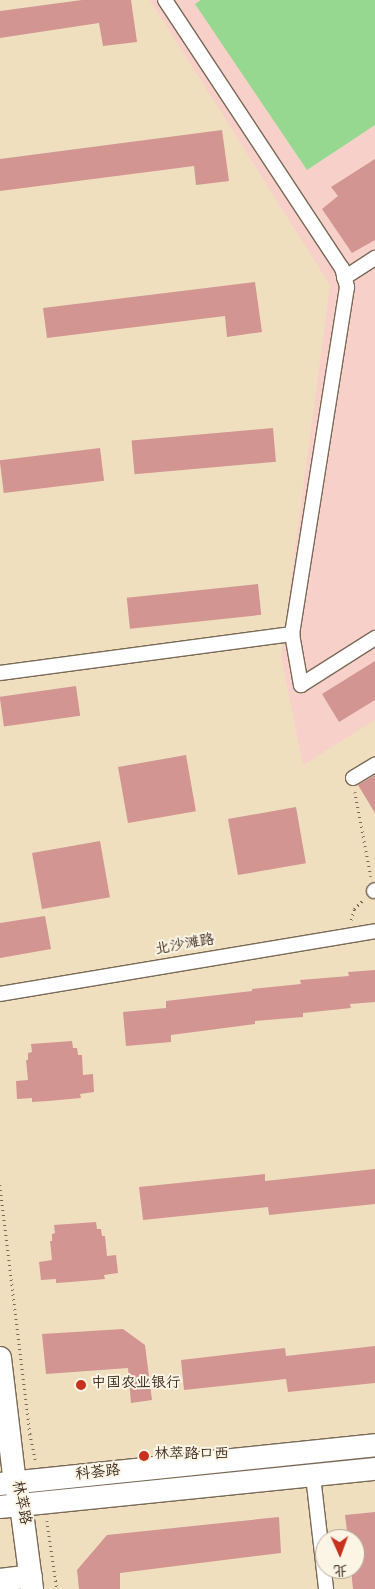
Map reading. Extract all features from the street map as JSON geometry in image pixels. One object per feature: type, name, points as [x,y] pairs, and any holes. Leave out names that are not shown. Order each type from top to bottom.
[{"type":"main road","name":"林萃路","points":[[0,1358],[10,1506],[32,1583]]},
{"type":"main road","name":"科荟路","points":[[8,1484],[375,1445]]},
{"type":"main road","name":"科荟路","points":[[10,1506],[375,1469]]},
{"type":"main road","points":[[0,1580],[32,1583]]},
{"type":"street","points":[[165,0],[342,268],[347,287],[292,634],[301,685],[375,638]]},
{"type":"street","points":[[344,278],[375,258]]},
{"type":"street","points":[[0,673],[292,634]]},
{"type":"street","points":[[353,778],[375,765]]},
{"type":"street","name":"北沙滩路","points":[[0,994],[375,931]]},
{"type":"street","points":[[313,1476],[326,1589]]},
{"type":"path","points":[[348,935],[354,909],[374,890],[353,778]]},
{"type":"path","points":[[0,1185],[30,1434],[39,1480]]},
{"type":"path","points":[[44,1503],[57,1589]]},
{"type":"shaded area","points":[[150,0],[375,0],[375,720],[303,765],[281,656],[330,285]]},
{"type":"green space","points":[[201,0],[375,0],[375,125],[307,170],[195,4]]},
{"type":"building","points":[[82,0],[131,0],[137,42],[103,46],[99,23],[0,38],[0,11]]},
{"type":"building","points":[[222,130],[229,181],[196,185],[194,166],[0,191],[0,159]]},
{"type":"building","points":[[375,159],[375,240],[352,253],[322,209],[338,196],[331,187]]},
{"type":"building","points":[[255,282],[262,332],[227,337],[225,316],[47,338],[43,308]]},
{"type":"building","points":[[273,428],[276,462],[135,474],[132,440]]},
{"type":"building","points":[[100,448],[104,481],[4,493],[0,460]]},
{"type":"building","points":[[258,584],[261,615],[130,629],[127,598]]},
{"type":"building","points":[[375,661],[375,700],[339,722],[322,694]]},
{"type":"building","points":[[76,686],[80,716],[4,726],[0,697]]},
{"type":"building","points":[[186,755],[196,811],[128,823],[118,767]]},
{"type":"building","points":[[375,775],[375,813],[358,785]]},
{"type":"building","points":[[296,807],[306,863],[238,875],[228,819]]},
{"type":"building","points":[[100,841],[110,897],[42,909],[32,853]]},
{"type":"building","points":[[45,916],[51,949],[0,958],[0,923]]},
{"type":"building","points":[[375,970],[375,1002],[350,1004],[351,1008],[303,1013],[303,1017],[255,1021],[255,1024],[171,1035],[171,1042],[126,1046],[123,1012],[166,1008],[166,1001],[301,984],[300,980],[349,976],[348,972]]},
{"type":"building","points":[[72,1041],[73,1048],[77,1048],[78,1055],[82,1055],[83,1075],[93,1074],[94,1092],[80,1094],[81,1098],[32,1102],[32,1098],[17,1099],[16,1081],[28,1080],[26,1060],[28,1060],[28,1053],[32,1052],[31,1044]]},
{"type":"building","points":[[375,1169],[375,1204],[269,1215],[268,1207],[143,1220],[139,1187],[265,1174],[265,1181]]},
{"type":"building","points":[[96,1222],[97,1229],[101,1229],[102,1236],[105,1236],[107,1256],[116,1255],[118,1273],[104,1275],[105,1279],[56,1283],[56,1279],[41,1280],[39,1262],[52,1260],[50,1241],[52,1241],[52,1234],[55,1233],[54,1225]]},
{"type":"building","points":[[123,1329],[145,1345],[152,1400],[131,1403],[128,1368],[46,1374],[42,1334]]},
{"type":"building","points":[[375,1346],[375,1383],[288,1392],[286,1379],[184,1390],[181,1360],[285,1348],[286,1356]]},
{"type":"building","points":[[375,1512],[375,1589],[353,1589],[352,1579],[365,1579],[365,1529],[347,1529],[345,1515]]},
{"type":"building","points":[[279,1517],[281,1553],[120,1573],[120,1589],[79,1589],[77,1570],[107,1535]]},
{"type":"place","name":"中国农业银行","points":[[81,1385]]},
{"type":"place","name":"林萃路口西","points":[[144,1456]]}]
